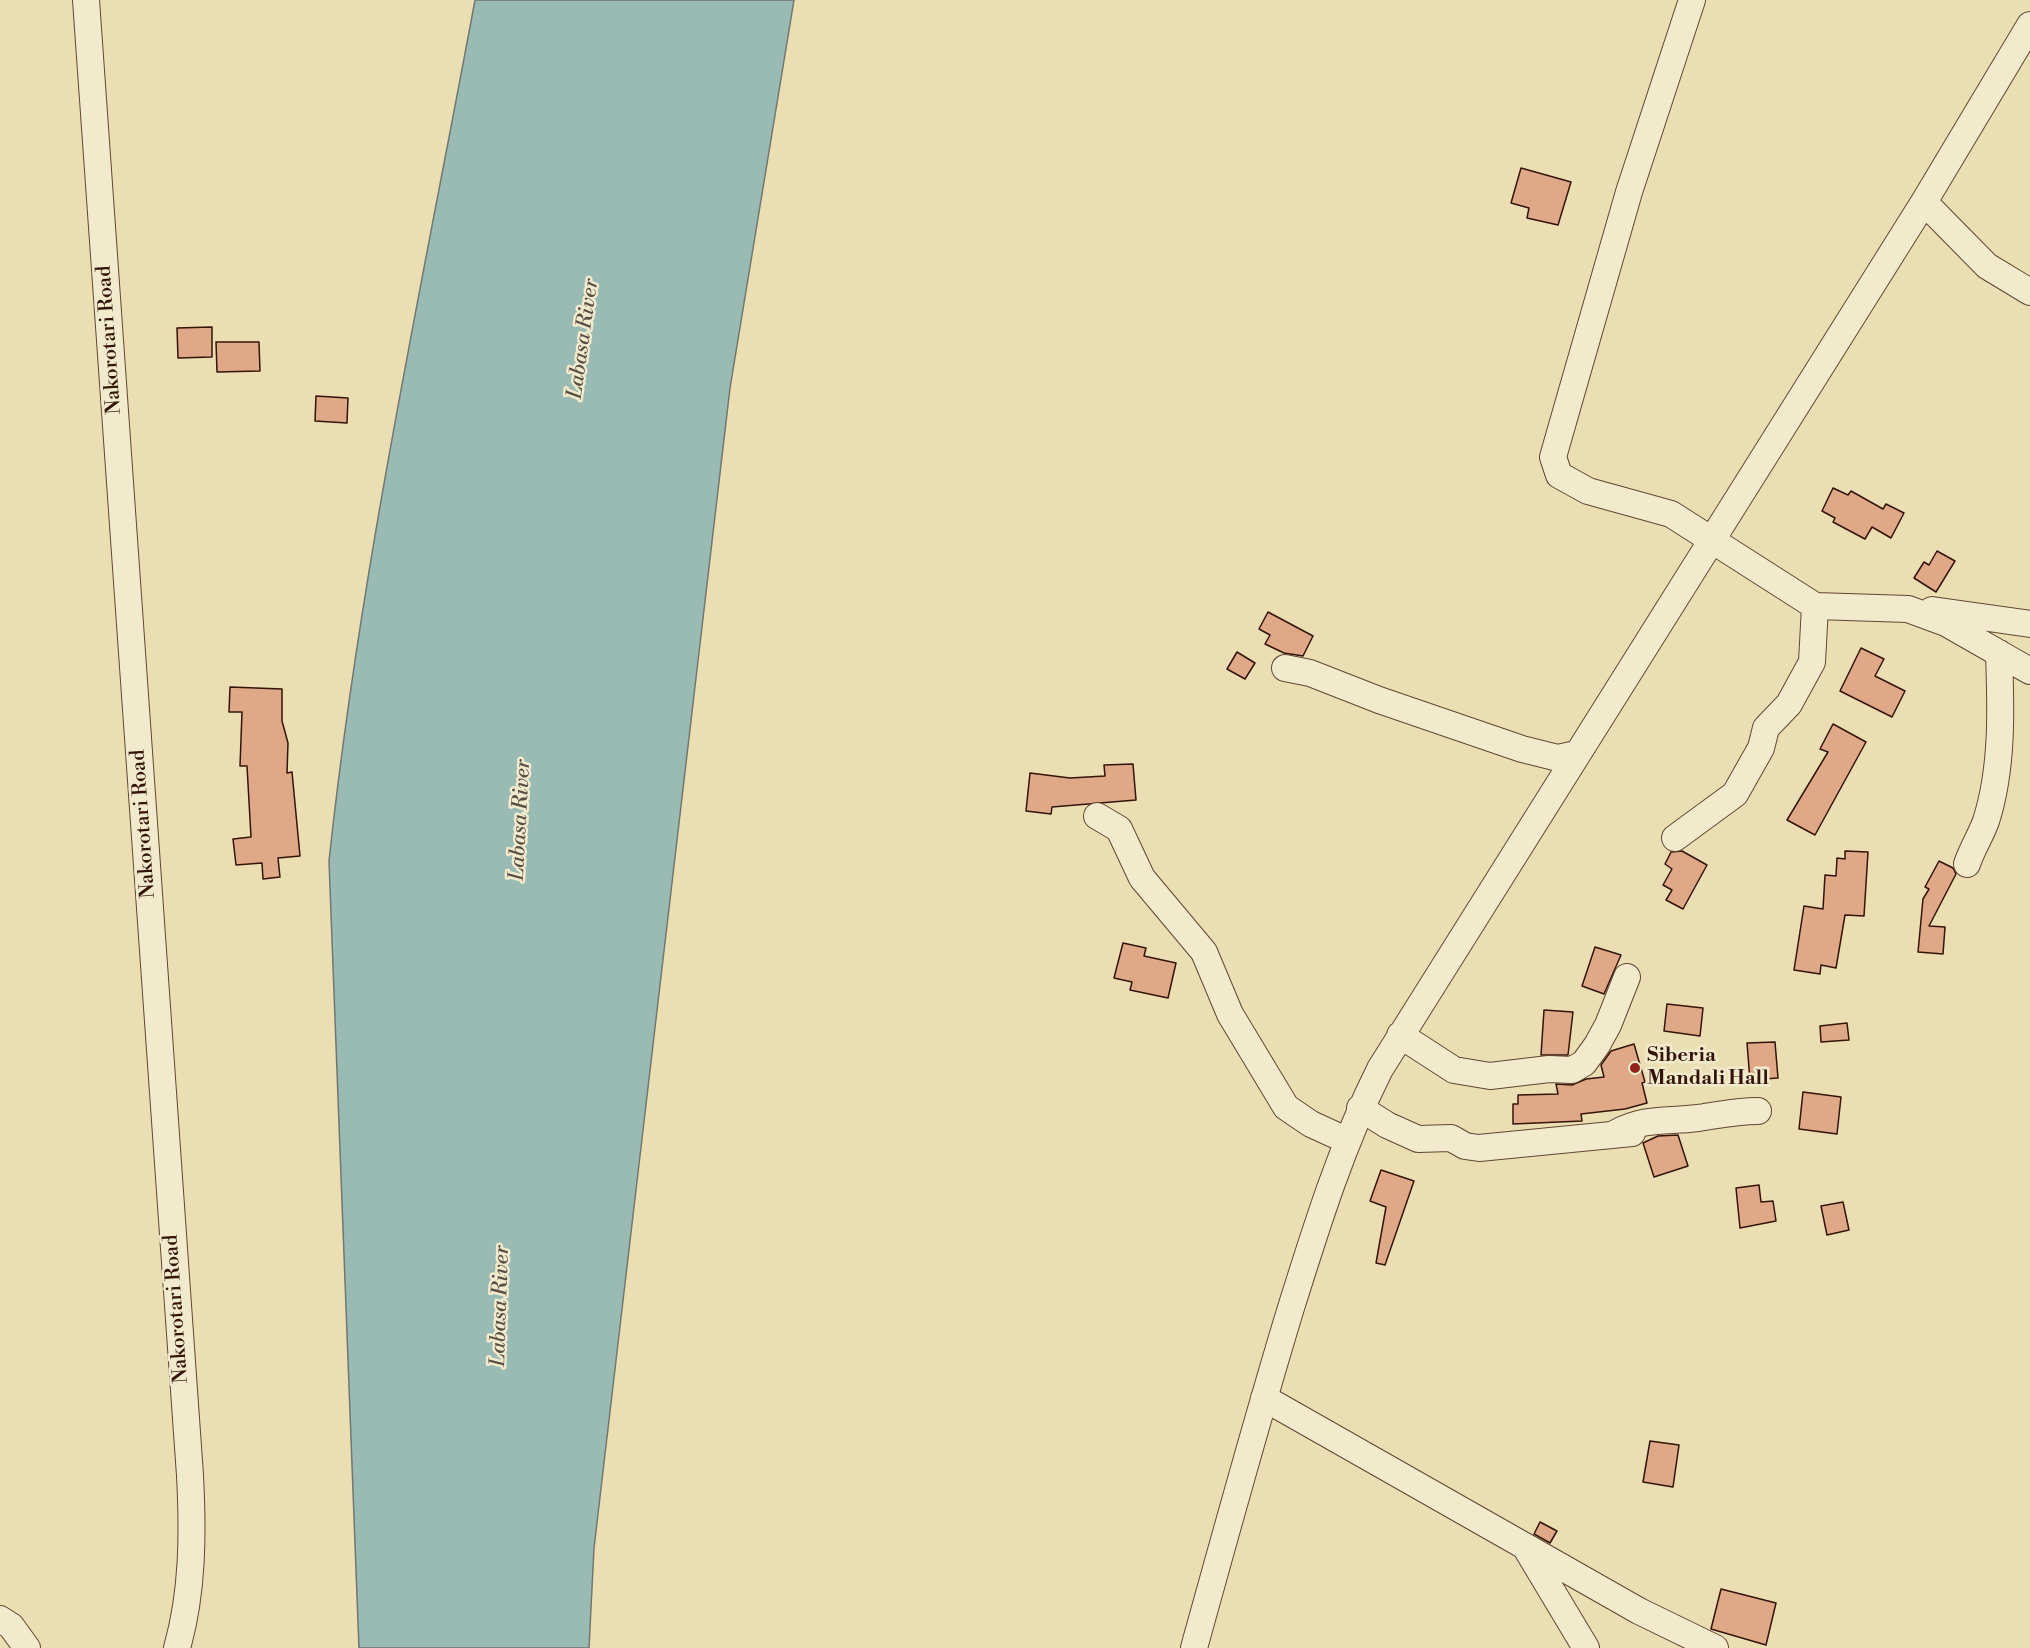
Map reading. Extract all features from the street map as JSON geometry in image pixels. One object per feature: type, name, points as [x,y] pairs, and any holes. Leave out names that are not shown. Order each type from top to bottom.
[{"type":"street","name":"Nakorotari Road","points":[[86,0],[190,1475],[192,1526],[189,1579],[177,1648]]},
{"type":"street","points":[[1692,0],[1629,192],[1553,457],[1559,475],[1588,491],[1671,514],[1815,606],[1943,610],[2030,624]]},
{"type":"street","points":[[1194,1648],[1264,1398],[1322,1209],[1346,1140],[1360,1108],[1400,1035],[1924,202],[2030,25]]},
{"type":"street","points":[[1924,202],[1987,266],[2030,292]]},
{"type":"street","points":[[1675,838],[1735,794],[1761,748],[1766,728],[1789,704],[1812,662],[1815,606]]},
{"type":"street","points":[[1908,609],[1946,622],[2030,671]]},
{"type":"street","points":[[1967,864],[1986,822],[1996,766],[2001,714],[2000,654]]},
{"type":"street","points":[[1285,668],[1310,673],[1379,700],[1522,749],[1558,758],[1576,754]]},
{"type":"street","points":[[1097,816],[1119,829],[1142,878],[1204,952],[1230,1014],[1286,1107],[1311,1124],[1346,1140]]},
{"type":"street","points":[[1400,1035],[1454,1070],[1490,1076],[1549,1069],[1572,1070],[1584,1063],[1597,1045],[1608,1025],[1627,977]]},
{"type":"street","points":[[1360,1108],[1387,1125],[1418,1139],[1451,1138],[1465,1146],[1479,1148],[1624,1133],[1635,1123],[1696,1118],[1728,1112],[1758,1111]]},
{"type":"street","points":[[1264,1398],[1639,1611],[1715,1648]]},
{"type":"street","points":[[1524,1546],[1586,1648]]},
{"type":"street","points":[[0,1619],[11,1626],[27,1648]]},
{"type":"water","name":"Labasa River","points":[[475,0],[794,0],[730,388],[594,1548],[589,1648],[359,1648],[329,861],[357,644],[375,537]]},
{"type":"building","points":[[1521,168],[1571,182],[1558,225],[1527,218],[1529,208],[1511,203]]},
{"type":"building","points":[[212,327],[212,357],[178,358],[177,328]]},
{"type":"building","points":[[216,342],[259,342],[260,371],[217,372]]},
{"type":"building","points":[[316,396],[348,398],[347,423],[315,421]]},
{"type":"building","points":[[1833,488],[1848,495],[1851,491],[1883,509],[1886,504],[1904,513],[1891,538],[1872,527],[1865,539],[1833,522],[1835,518],[1822,511]]},
{"type":"building","points":[[1937,551],[1955,561],[1936,592],[1914,578],[1924,562],[1929,565]]},
{"type":"building","points":[[1268,612],[1313,636],[1303,656],[1284,653],[1265,644],[1270,635],[1259,629]]},
{"type":"building","points":[[1861,648],[1884,659],[1875,676],[1905,691],[1892,717],[1840,691]]},
{"type":"building","points":[[1237,652],[1255,663],[1245,679],[1227,669]]},
{"type":"building","points":[[230,687],[282,689],[282,721],[288,743],[287,773],[292,772],[300,856],[278,858],[280,877],[263,879],[262,863],[236,865],[233,839],[251,837],[247,766],[240,766],[242,712],[229,712]]},
{"type":"building","points":[[1833,724],[1866,742],[1815,835],[1787,820],[1828,752],[1820,749]]},
{"type":"building","points":[[1133,764],[1136,800],[1052,807],[1051,814],[1026,811],[1030,773],[1070,778],[1105,776],[1104,765]]},
{"type":"building","points":[[1682,851],[1707,865],[1683,909],[1666,900],[1672,890],[1663,885],[1672,869],[1665,864],[1671,852]]},
{"type":"building","points":[[1845,851],[1868,852],[1864,916],[1845,915],[1836,968],[1821,965],[1820,974],[1794,970],[1804,906],[1823,909],[1825,875],[1836,876],[1837,858],[1845,859]]},
{"type":"building","points":[[1939,861],[1953,868],[1956,874],[1929,926],[1945,927],[1943,954],[1918,952],[1923,899],[1929,889],[1925,887]]},
{"type":"building","points":[[1123,943],[1146,948],[1144,956],[1176,963],[1168,998],[1130,990],[1132,982],[1114,978]]},
{"type":"building","points":[[1595,947],[1621,955],[1604,994],[1582,986]]},
{"type":"building","points":[[1667,1004],[1703,1008],[1700,1036],[1664,1031]]},
{"type":"building","points":[[1544,1010],[1573,1012],[1568,1055],[1541,1055]]},
{"type":"building","points":[[1847,1023],[1849,1040],[1821,1042],[1820,1026]]},
{"type":"building","points":[[1775,1042],[1778,1078],[1750,1080],[1747,1043]]},
{"type":"building","points":[[1634,1044],[1645,1082],[1642,1083],[1647,1103],[1625,1109],[1581,1114],[1582,1121],[1513,1124],[1513,1104],[1518,1104],[1518,1095],[1558,1094],[1556,1084],[1572,1085],[1586,1079],[1604,1077],[1601,1065],[1611,1051]]},
{"type":"building","points":[[1803,1092],[1841,1097],[1837,1134],[1799,1129]]},
{"type":"building","points":[[1678,1135],[1688,1166],[1654,1177],[1643,1143],[1658,1136]]},
{"type":"building","points":[[1381,1170],[1414,1181],[1385,1265],[1376,1263],[1386,1207],[1370,1201]]},
{"type":"building","points":[[1759,1185],[1761,1202],[1773,1201],[1776,1221],[1740,1228],[1736,1188]]},
{"type":"building","points":[[1843,1202],[1849,1230],[1827,1235],[1821,1206]]},
{"type":"building","points":[[1650,1441],[1679,1445],[1673,1487],[1643,1482]]},
{"type":"building","points":[[1540,1522],[1557,1531],[1550,1543],[1534,1534]]},
{"type":"building","points":[[1721,1589],[1776,1603],[1766,1645],[1711,1629]]},
{"type":"place","name":"Siberia Mandali Hall","points":[[1635,1068]]}]
